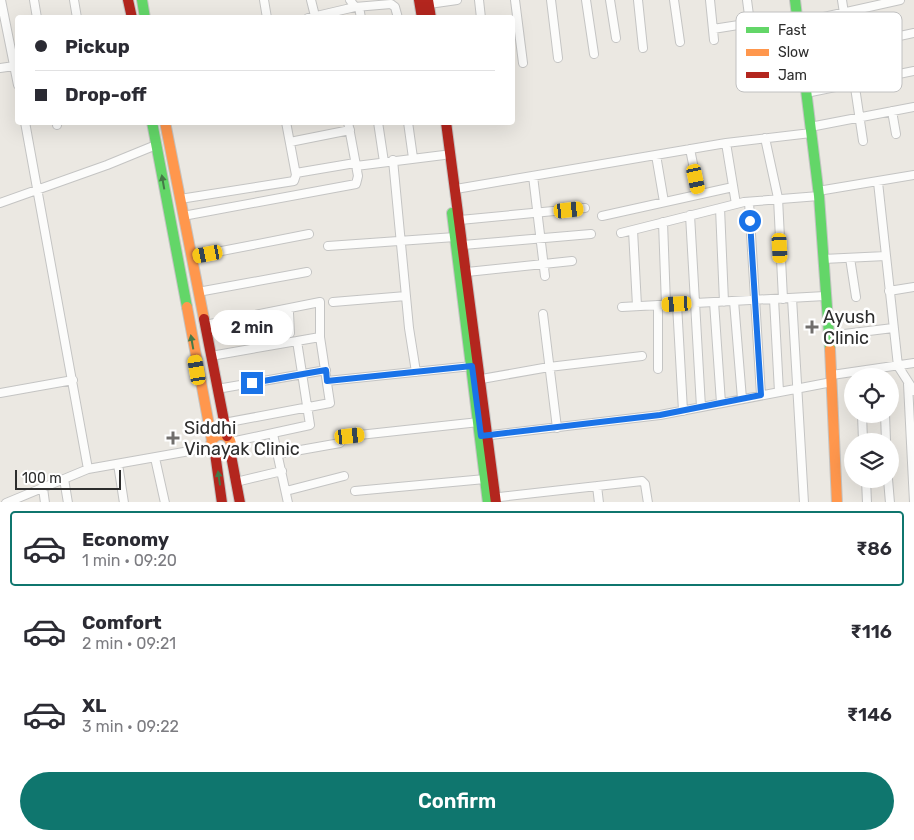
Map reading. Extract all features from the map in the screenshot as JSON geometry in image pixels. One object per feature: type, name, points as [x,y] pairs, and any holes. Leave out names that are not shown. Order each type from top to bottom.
[{"type":"street","points":[[1,0],[2,15],[14,48],[15,71]]},
{"type":"street","points":[[34,0],[36,15]]},
{"type":"street","points":[[74,0],[76,15]]},
{"type":"street","points":[[128,0],[131,15]]},
{"type":"street","points":[[145,0],[145,15]]},
{"type":"street","points":[[264,0],[266,15]]},
{"type":"street","points":[[311,15],[312,0]]},
{"type":"street","points":[[426,1],[457,0]]},
{"type":"street","points":[[479,0],[481,15]]},
{"type":"street","points":[[515,0],[523,63]]},
{"type":"street","points":[[551,0],[558,58]]},
{"type":"street","points":[[586,0],[594,54]]},
{"type":"street","points":[[610,0],[616,38]]},
{"type":"street","points":[[638,0],[643,48]]},
{"type":"street","points":[[674,0],[680,42]]},
{"type":"street","points":[[710,0],[714,40]]},
{"type":"street","points":[[848,12],[900,0]]},
{"type":"street","points":[[423,15],[426,1]]},
{"type":"street","points":[[426,1],[430,15]]},
{"type":"street","points":[[328,15],[355,5],[391,4],[395,7],[397,15]]},
{"type":"street","points":[[713,28],[736,25]]},
{"type":"street","points":[[0,68],[14,66]]},
{"type":"street","points":[[810,92],[806,93],[819,194],[832,379],[837,502]]},
{"type":"street","points":[[856,92],[863,141]]},
{"type":"street","points":[[456,189],[811,130],[914,107]]},
{"type":"street","points":[[892,111],[896,134]]},
{"type":"street","points":[[26,125],[88,469]]},
{"type":"street","points":[[153,125],[222,502]]},
{"type":"street","points":[[166,125],[240,502]]},
{"type":"street","points":[[180,199],[290,182],[296,178],[287,125]]},
{"type":"street","points":[[378,125],[384,162]]},
{"type":"street","points":[[408,125],[413,158]]},
{"type":"street","points":[[439,125],[472,366],[478,380],[479,422],[484,436],[485,479],[492,500]]},
{"type":"street","points":[[446,125],[464,245],[492,500]]},
{"type":"street","points":[[183,216],[352,186],[358,180],[349,126],[290,142]]},
{"type":"street","points":[[765,138],[778,198],[783,299]]},
{"type":"street","points":[[726,143],[736,204]]},
{"type":"street","points":[[0,204],[156,145]]},
{"type":"street","points":[[690,150],[699,194]]},
{"type":"street","points":[[296,173],[444,155]]},
{"type":"street","points":[[656,155],[664,202]]},
{"type":"street","points":[[393,160],[406,296],[416,372]]},
{"type":"street","points":[[621,233],[736,204],[819,194],[914,175]]},
{"type":"street","points":[[534,176],[545,276]]},
{"type":"street","points":[[878,182],[898,366],[914,391]]},
{"type":"street","points":[[602,216],[733,187]]},
{"type":"street","points":[[749,202],[761,395]]},
{"type":"street","points":[[460,220],[585,208]]},
{"type":"street","points":[[720,208],[724,302]]},
{"type":"street","points":[[690,216],[701,407]]},
{"type":"street","points":[[658,369],[662,305],[663,222]]},
{"type":"street","points":[[633,230],[637,306]]},
{"type":"street","points":[[191,257],[309,234]]},
{"type":"street","points":[[464,245],[540,240],[591,234]]},
{"type":"street","points":[[328,246],[455,237]]},
{"type":"street","points":[[823,259],[886,256]]},
{"type":"street","points":[[850,258],[856,297]]},
{"type":"street","points":[[467,272],[572,262]]},
{"type":"street","points":[[198,292],[307,272]]},
{"type":"street","points":[[890,291],[914,287]]},
{"type":"street","points":[[333,302],[406,296]]},
{"type":"street","points":[[622,307],[825,296]]},
{"type":"street","points":[[792,298],[804,502]]},
{"type":"street","points":[[774,299],[779,392]]},
{"type":"street","points":[[734,301],[742,399]]},
{"type":"street","points":[[205,325],[320,302],[320,337],[330,403],[224,423]]},
{"type":"street","points":[[714,302],[721,403]]},
{"type":"street","points":[[677,304],[683,411]]},
{"type":"street","points":[[286,309],[289,313],[290,334]]},
{"type":"street","points":[[543,314],[557,428]]},
{"type":"street","points":[[828,336],[893,328]]},
{"type":"street","points":[[211,356],[320,337]]},
{"type":"street","points":[[229,443],[310,426],[309,407],[297,341]]},
{"type":"street","points":[[478,380],[642,356]]},
{"type":"street","points":[[882,368],[914,363]]},
{"type":"street","points":[[327,381],[472,366]]},
{"type":"street","points":[[217,389],[326,370]]},
{"type":"street","points":[[484,436],[683,411],[844,377]]},
{"type":"street","points":[[0,393],[73,380]]},
{"type":"street","points":[[908,382],[914,502]]},
{"type":"street","points":[[350,436],[479,422]]},
{"type":"street","points":[[273,434],[288,502]]},
{"type":"street","points":[[213,447],[219,435],[229,443]]},
{"type":"street","points":[[6,502],[88,469],[213,447],[224,454],[229,443]]},
{"type":"street","points":[[278,454],[340,443]]},
{"type":"street","points":[[155,458],[165,502]]},
{"type":"street","points":[[118,464],[124,502]]},
{"type":"street","points":[[236,482],[282,472]]},
{"type":"street","points":[[286,491],[344,476]]},
{"type":"street","points":[[355,491],[485,479]]},
{"type":"street","points":[[64,480],[68,502]]},
{"type":"street","points":[[492,500],[596,486],[644,482],[648,502]]},
{"type":"street","points":[[596,486],[599,502]]},
{"type":"street","points":[[43,488],[45,502]]},
{"type":"street","points":[[866,488],[867,502]]},
{"type":"street","points":[[889,488],[890,502]]},
{"type":"traffic: fast","points":[[142,0],[144,15]]},
{"type":"traffic: fast","points":[[795,0],[796,12]]},
{"type":"traffic: fast","points":[[806,92],[819,196],[830,349]]},
{"type":"traffic: fast","points":[[153,125],[187,307]]},
{"type":"traffic: fast","points":[[452,213],[488,502]]},
{"type":"traffic: slow","points":[[166,125],[204,319]]},
{"type":"traffic: slow","points":[[187,307],[212,441]]},
{"type":"traffic: slow","points":[[830,349],[837,502]]},
{"type":"traffic: slow","points":[[221,435],[228,438],[231,445],[228,452],[221,455],[214,452],[211,445],[214,438],[221,435]]},
{"type":"traffic: jam","points":[[128,0],[131,15]]},
{"type":"traffic: jam","points":[[419,0],[422,15]]},
{"type":"traffic: jam","points":[[428,0],[430,15]]},
{"type":"traffic: jam","points":[[446,125],[496,502]]},
{"type":"traffic: jam","points":[[204,319],[227,436]]},
{"type":"traffic: jam","points":[[230,450],[240,502]]},
{"type":"traffic: jam","points":[[215,453],[222,502]]},
{"type":"place","name":"Ayush Clinic","points":[[812,327]]},
{"type":"place","name":"Siddhi Vinayak Clinic","points":[[173,438]]},
{"type":"route","points":[[252,383],[326,370],[327,381],[472,366],[481,436],[660,415],[761,395],[750,221]]}]
